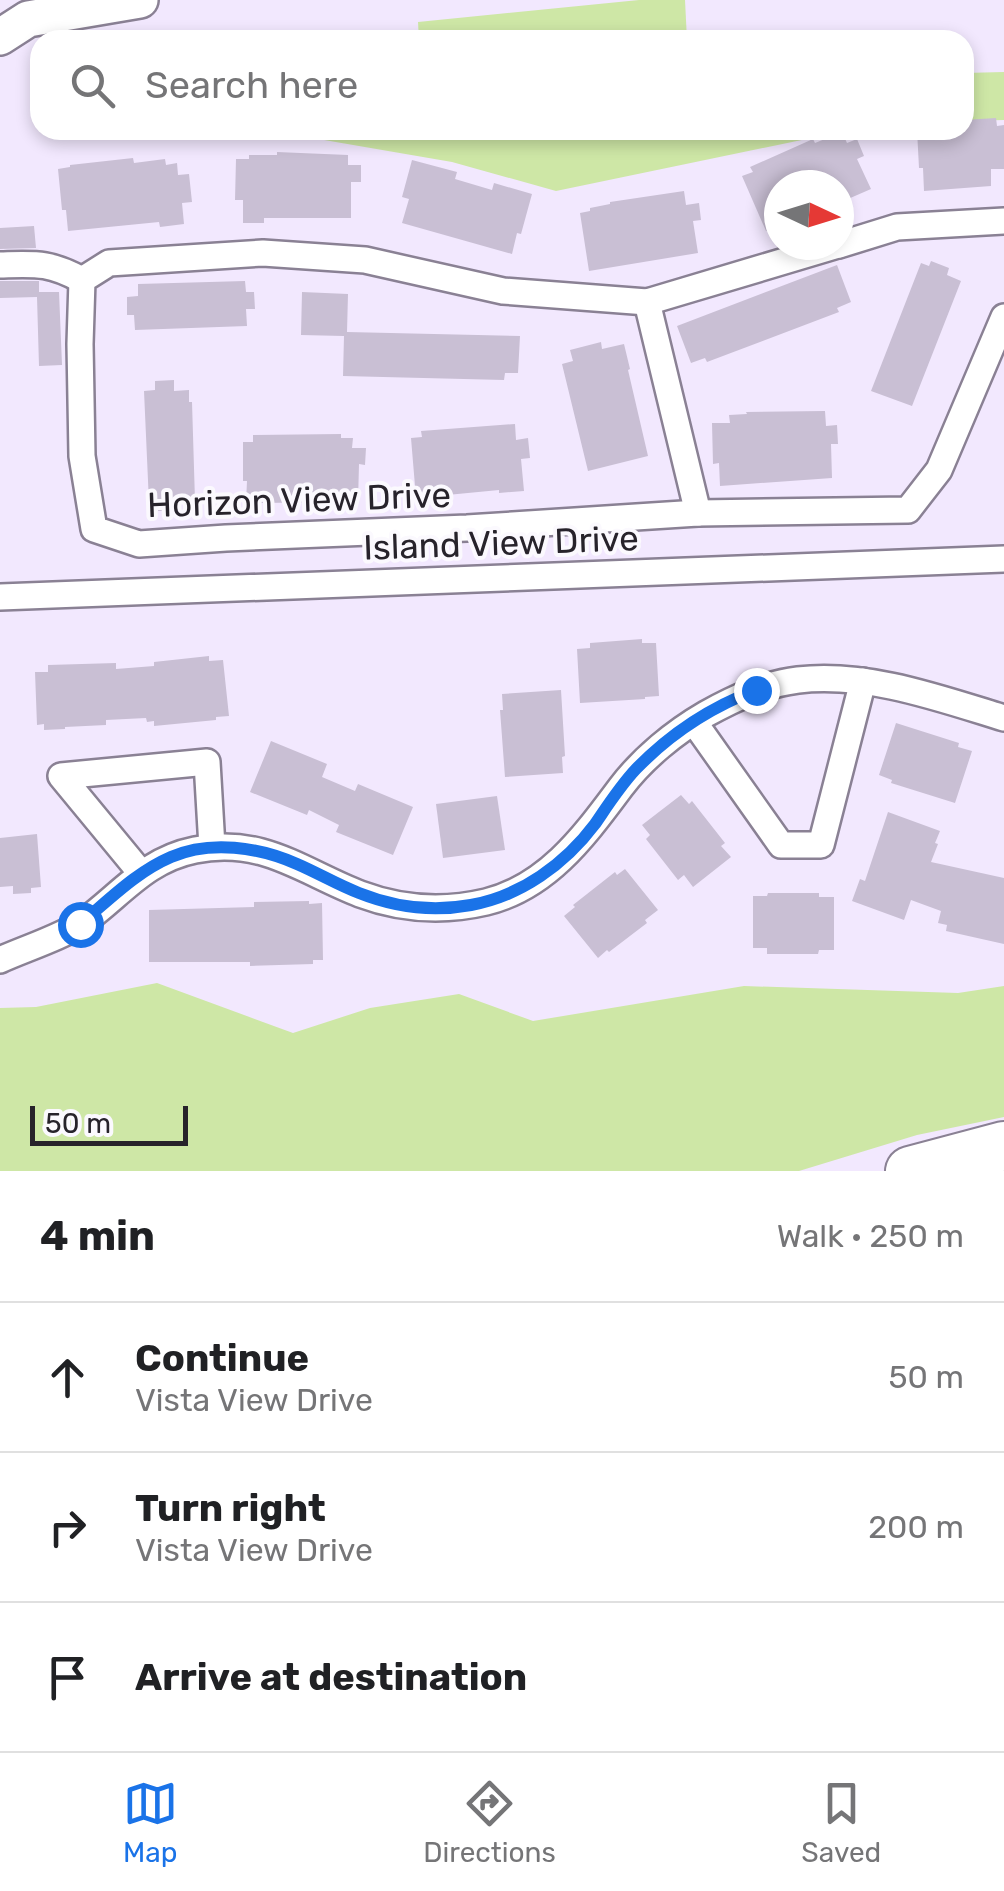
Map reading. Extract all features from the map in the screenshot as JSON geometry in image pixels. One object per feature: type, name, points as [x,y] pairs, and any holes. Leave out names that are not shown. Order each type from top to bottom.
[{"type":"highway","points":[[910,1171],[1004,1146]]},
{"type":"street","points":[[0,37],[28,19],[140,0]]},
{"type":"street","points":[[854,240],[897,227],[1004,222]]},
{"type":"street","points":[[0,266],[41,263],[82,280],[109,263],[262,253],[366,260],[503,291],[647,302],[788,260]]},
{"type":"street","name":"Horizon View Drive","points":[[82,280],[82,456],[94,529],[139,544],[698,513],[908,510],[939,470],[1004,317]]},
{"type":"street","points":[[647,302],[698,513]]},
{"type":"street","name":"Island View Drive","points":[[0,597],[1004,559]]},
{"type":"street","points":[[0,960],[80,924],[141,873],[175,855],[212,848],[246,849],[281,857],[359,894],[400,905],[452,908],[490,901],[524,886],[560,860],[593,826],[638,766],[694,722],[734,699],[776,684],[815,679],[862,680],[1004,718]]},
{"type":"street","points":[[694,722],[781,845],[821,845],[862,680]]},
{"type":"street","points":[[141,873],[61,776],[207,762],[212,848]]},
{"type":"green space","points":[[639,0],[685,0],[686,30],[418,30],[418,22]]},
{"type":"green space","points":[[1004,72],[1004,120],[974,121],[974,73]]},
{"type":"green space","points":[[324,140],[802,140],[556,191],[452,162]]},
{"type":"green space","points":[[157,983],[293,1033],[370,1008],[459,994],[533,1021],[744,986],[958,993],[1004,986],[1004,1117],[917,1135],[799,1171],[0,1171],[0,1008],[36,1007]]},
{"type":"building","points":[[996,118],[997,126],[1004,125],[1004,169],[991,169],[991,186],[924,191],[918,140],[974,140],[974,119]]},
{"type":"building","points":[[814,140],[857,140],[864,156],[857,159],[871,189],[854,196],[854,170],[764,170],[764,226],[742,176],[753,172],[750,167]]},
{"type":"building","points":[[277,152],[348,155],[348,165],[361,165],[361,182],[351,182],[351,218],[264,218],[264,223],[243,223],[243,200],[235,200],[236,159]]},
{"type":"building","points":[[133,158],[134,163],[165,159],[166,165],[177,163],[178,175],[189,174],[192,202],[182,203],[184,224],[160,227],[159,222],[68,231],[58,169]]},
{"type":"building","points":[[412,160],[457,172],[455,179],[492,190],[494,183],[532,194],[512,254],[402,223],[409,199],[402,197]]},
{"type":"building","points":[[684,191],[686,205],[699,203],[701,220],[693,221],[698,253],[589,271],[580,213],[610,202]]},
{"type":"building","points":[[34,226],[36,248],[0,249],[0,228]]},
{"type":"building","points":[[931,261],[949,268],[947,275],[961,281],[912,406],[871,391],[921,263],[929,266]]},
{"type":"building","points":[[837,265],[851,302],[837,308],[839,312],[707,362],[705,358],[691,363],[677,326]]},
{"type":"building","points":[[0,281],[39,281],[39,292],[59,292],[62,365],[39,366],[37,297],[0,298]]},
{"type":"building","points":[[245,281],[246,292],[254,292],[255,309],[246,309],[247,326],[135,330],[134,315],[127,315],[127,297],[138,296],[138,284]]},
{"type":"building","points":[[302,292],[348,294],[347,332],[520,336],[518,373],[505,373],[504,380],[343,376],[344,336],[301,335]]},
{"type":"building","points":[[601,342],[602,349],[624,344],[648,456],[588,471],[562,364],[573,361],[570,350]]},
{"type":"building","points":[[174,380],[174,391],[189,390],[192,402],[195,501],[180,502],[180,510],[158,511],[158,503],[149,503],[144,391],[155,390],[155,381]]},
{"type":"building","points":[[825,411],[826,426],[837,425],[838,444],[831,444],[832,478],[720,486],[719,463],[713,464],[712,423],[730,423],[729,415],[746,412]]},
{"type":"building","points":[[515,424],[516,440],[528,438],[530,458],[521,459],[524,491],[416,498],[411,438],[422,437],[421,431]]},
{"type":"building","points":[[341,434],[341,438],[353,438],[352,448],[366,448],[365,465],[359,464],[358,502],[246,503],[243,442],[253,442],[253,435]]},
{"type":"building","points":[[642,639],[642,643],[656,643],[659,696],[580,703],[577,649],[590,648],[590,643]]},
{"type":"building","points":[[209,656],[209,661],[223,660],[229,716],[154,726],[154,721],[147,722],[146,718],[106,720],[106,725],[65,729],[44,730],[44,724],[37,725],[35,672],[48,672],[48,665],[116,663],[116,669]]},
{"type":"building","points":[[561,690],[563,773],[505,777],[502,694]]},
{"type":"building","points":[[896,723],[959,743],[958,747],[972,751],[955,803],[891,783],[892,780],[879,775]]},
{"type":"building","points":[[271,741],[327,764],[322,777],[355,791],[358,784],[413,807],[393,855],[336,832],[339,825],[309,810],[307,815],[250,792]]},
{"type":"building","points":[[681,795],[689,804],[692,801],[725,843],[721,846],[731,857],[693,887],[684,875],[678,880],[646,839],[650,835],[642,825]]},
{"type":"building","points":[[497,796],[505,850],[443,858],[436,804]]},
{"type":"building","points":[[888,812],[940,831],[931,862],[1004,878],[1004,944],[946,931],[947,925],[938,923],[941,911],[911,900],[904,920],[852,901],[860,879],[865,881]]},
{"type":"building","points":[[37,834],[41,887],[31,888],[31,893],[13,894],[13,886],[0,887],[0,838]]},
{"type":"building","points":[[625,869],[658,910],[645,920],[647,923],[598,958],[564,916],[615,872],[617,875]]},
{"type":"building","points":[[819,893],[819,897],[834,897],[834,950],[819,950],[818,954],[767,954],[767,948],[753,948],[753,896]]},
{"type":"building","points":[[322,903],[323,960],[313,960],[313,964],[149,962],[149,910]]},
{"type":"route","points":[[80,924],[155,865],[175,855],[212,848],[246,849],[281,857],[359,894],[400,905],[452,908],[490,901],[540,876],[578,844],[638,766],[665,743],[694,722],[756,690]]}]
